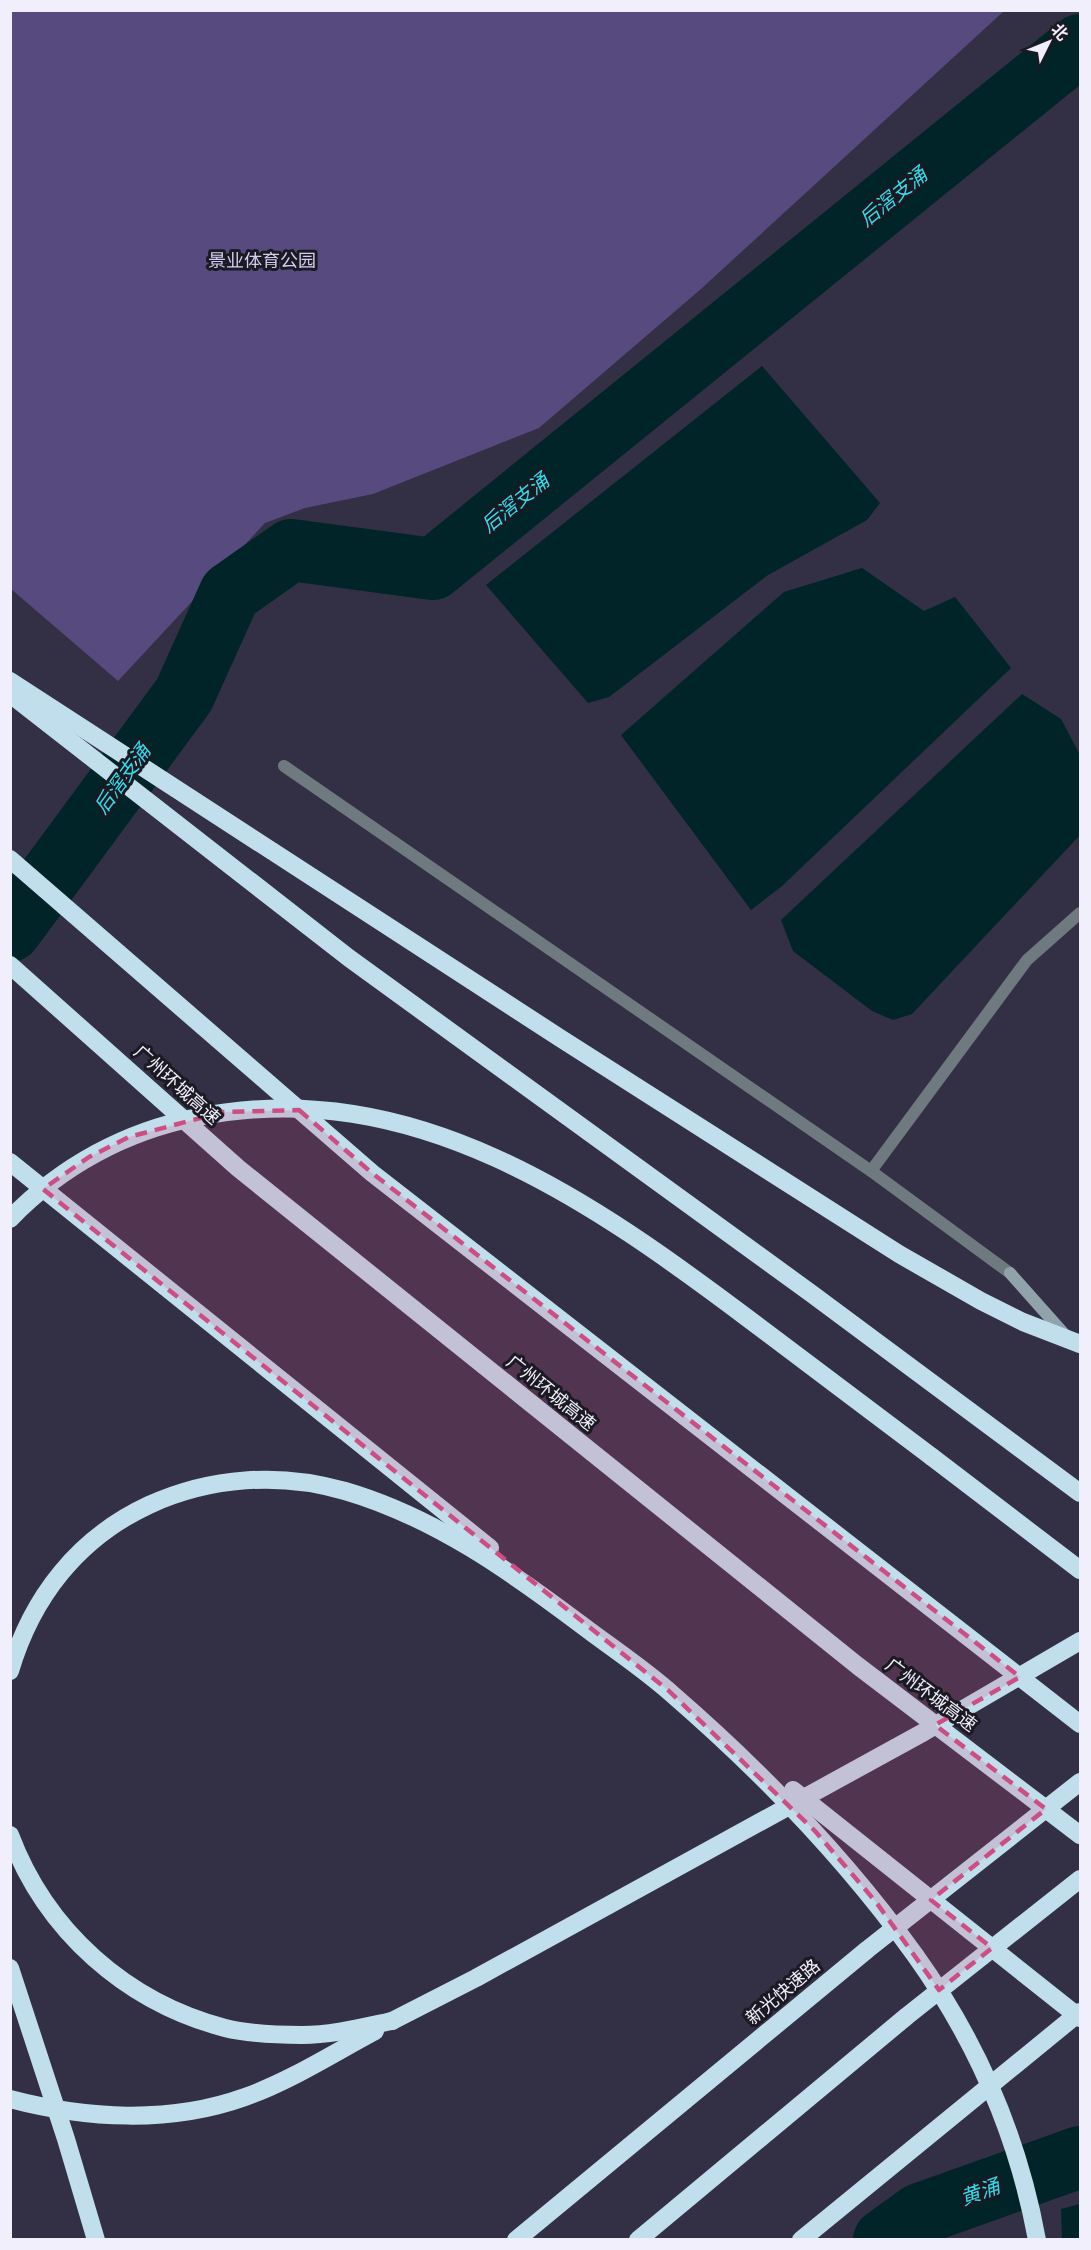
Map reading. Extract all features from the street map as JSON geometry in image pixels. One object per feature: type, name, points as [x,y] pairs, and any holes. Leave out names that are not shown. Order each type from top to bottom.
[{"type":"highway","points":[[10,681],[570,1045],[899,1254],[1023,1322],[1080,1344]]},
{"type":"highway","points":[[10,694],[349,958],[812,1294],[1080,1493]]},
{"type":"highway","points":[[10,859],[372,1173],[1080,1724]]},
{"type":"highway","name":"广州环城高速","points":[[10,965],[238,1168],[858,1666],[1080,1835]]},
{"type":"highway","points":[[10,1219],[25,1203],[55,1179],[89,1157],[129,1137],[167,1123],[223,1112],[275,1109],[318,1110],[359,1115],[406,1125],[456,1140],[499,1158],[545,1182],[639,1238],[1080,1570]]},
{"type":"highway","points":[[10,1162],[1080,2018]]},
{"type":"highway","points":[[10,1671],[20,1640],[35,1608],[53,1581],[105,1531],[136,1511],[166,1497],[201,1486],[234,1481],[270,1479],[303,1482],[342,1490],[405,1513],[437,1528],[535,1591],[669,1691],[775,1789],[876,1902],[949,2006],[974,2051],[1016,2151],[1028,2194],[1037,2240]]},
{"type":"highway","points":[[10,2099],[92,2114],[160,2114],[200,2110],[244,2097],[284,2080],[476,1978],[924,1732],[1080,1641]]},
{"type":"highway","name":"新光快速路","points":[[516,2240],[868,1949],[1080,1782]]},
{"type":"highway","points":[[10,1834],[34,1884],[51,1911],[71,1936],[96,1961],[151,1999],[226,2028],[264,2033],[303,2035],[342,2032],[392,2021]]},
{"type":"highway","points":[[638,2240],[907,2016],[1080,1879]]},
{"type":"highway","points":[[10,1968],[66,2139],[96,2240]]},
{"type":"highway","points":[[819,2240],[1080,2012]]},
{"type":"highway","points":[[801,2240],[1047,2040]]},
{"type":"street","points":[[284,766],[871,1171],[1010,1273],[1080,1353]]},
{"type":"street","points":[[871,1171],[1028,960],[1080,913]]},
{"type":"highlighted area","points":[[299,1110],[372,1173],[1020,1677],[935,1725],[1046,1809],[931,1900],[992,1948],[939,1990],[876,1902],[815,1831],[669,1691],[43,1189],[89,1157],[129,1137],[223,1112]]},
{"type":"green space","name":"景业体育公园","points":[[11,10],[1004,11],[701,289],[539,428],[373,494],[305,508],[265,523],[118,681],[11,589]]},
{"type":"shaded area","points":[[762,366],[880,503],[867,520],[768,575],[609,697],[588,703],[486,585]]},
{"type":"shaded area","points":[[862,568],[924,611],[955,597],[1011,668],[782,886],[751,910],[621,735],[784,592]]},
{"type":"shaded area","points":[[1022,694],[1061,719],[1080,755],[1080,835],[912,1014],[893,1020],[872,1011],[793,951],[781,920]]},
{"type":"shaded area","points":[[1080,2204],[1080,2239],[1062,2239],[1061,2209]]},
{"type":"waterway","name":"后滘支涌","points":[[10,931],[184,695],[230,593],[291,550],[433,569],[1080,45]]},
{"type":"waterway","name":"黄涌","points":[[884,2240],[920,2214],[1080,2157]]}]
